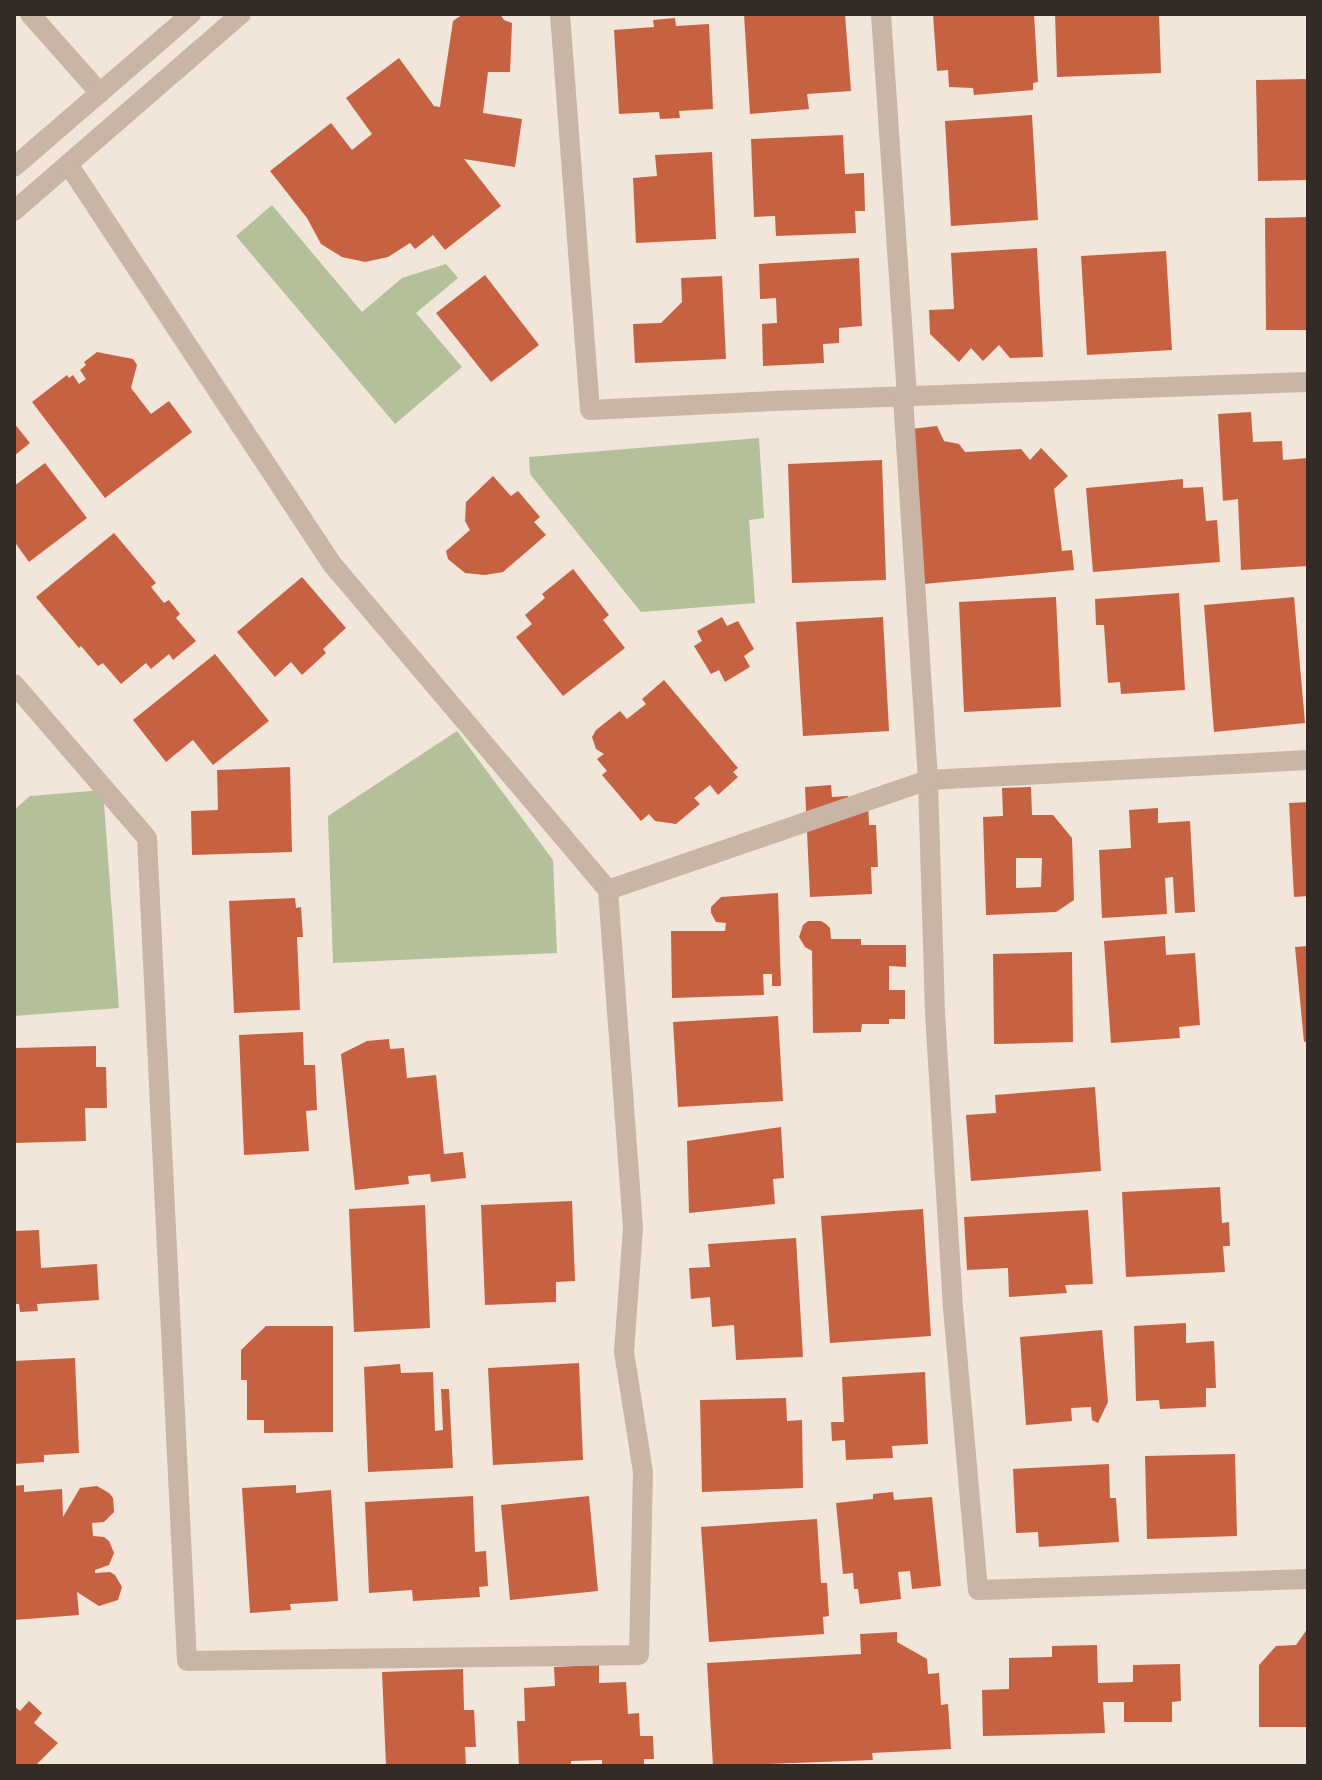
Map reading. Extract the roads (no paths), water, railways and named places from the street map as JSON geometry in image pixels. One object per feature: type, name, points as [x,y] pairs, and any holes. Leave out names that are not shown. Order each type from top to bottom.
[{"type":"street","points":[[30,14],[100,93]]},
{"type":"street","points":[[14,167],[191,14]]},
{"type":"street","points":[[14,211],[241,14]]},
{"type":"street","points":[[560,14],[590,410],[1308,382]]},
{"type":"street","points":[[881,14],[907,396]]},
{"type":"street","points":[[14,684],[147,838],[187,1661],[639,1655],[643,1472],[624,1352],[633,1228],[608,890],[332,564],[68,164]]},
{"type":"street","points":[[907,396],[903,398],[928,780],[935,1013],[953,1308],[978,1590],[1308,1579]]},
{"type":"street","points":[[608,890],[928,780],[1308,760]]}]
